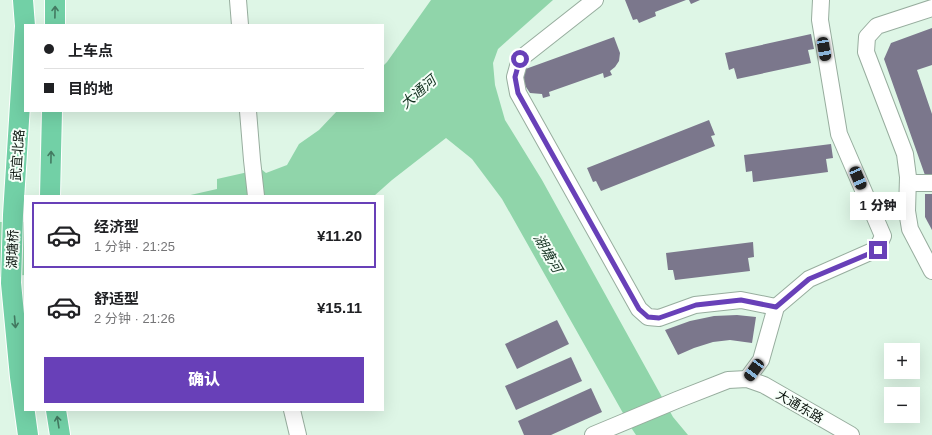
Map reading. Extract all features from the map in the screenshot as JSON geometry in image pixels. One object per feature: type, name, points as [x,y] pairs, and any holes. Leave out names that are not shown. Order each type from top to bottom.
[{"type":"main road","name":"武宜北路","points":[[23,0],[25,24]]},
{"type":"main road","points":[[55,0],[55,24]]},
{"type":"main road","name":"武宜北路","points":[[13,215],[24,42]]},
{"type":"main road","points":[[50,195],[52,112]]},
{"type":"main road","name":"湖塘桥","points":[[13,215],[11,283],[24,406]]},
{"type":"main road","name":"湖塘桥","points":[[25,411],[28,435]]},
{"type":"main road","points":[[56,411],[60,435]]},
{"type":"street","points":[[25,24],[28,0]]},
{"type":"street","points":[[238,0],[240,24]]},
{"type":"street","points":[[595,0],[520,59],[515,77],[518,93],[639,309],[648,317],[659,318],[696,305],[741,300],[776,307]]},
{"type":"street","points":[[747,380],[761,360],[776,307],[809,279],[878,250],[883,236],[839,134],[820,20],[821,0]]},
{"type":"street","points":[[932,8],[877,26],[866,37],[866,52],[905,154],[908,177],[907,211],[910,229],[932,271]]},
{"type":"street","points":[[248,112],[256,195]]},
{"type":"street","points":[[908,183],[932,183]]},
{"type":"street","name":"大通东路","points":[[594,435],[728,380],[747,380],[764,385],[851,435]]},
{"type":"street","points":[[292,411],[298,435]]},
{"type":"water","points":[[431,0],[553,0],[498,49],[493,63],[495,85],[505,120],[542,180],[673,417],[688,435],[636,435],[502,199],[472,159],[446,138],[375,195],[190,195],[217,189],[217,179],[261,169],[266,173],[287,165],[299,144],[319,130],[336,112],[384,112],[384,65]]},
{"type":"water","points":[[0,222],[24,222],[24,275],[0,277]]},
{"type":"building","points":[[625,0],[686,0],[655,12],[656,16],[639,23],[637,19],[633,20]]},
{"type":"building","points":[[689,0],[700,0],[691,4]]},
{"type":"building","points":[[932,28],[932,65],[917,70],[932,114],[932,178],[926,178],[884,59],[891,43]]},
{"type":"building","points":[[811,34],[814,49],[808,50],[811,63],[737,79],[734,68],[729,70],[725,53]]},
{"type":"building","points":[[614,37],[620,53],[619,61],[610,71],[612,75],[604,78],[603,73],[549,92],[550,96],[543,98],[542,94],[530,93],[526,87],[520,71]]},
{"type":"building","points":[[709,120],[715,135],[711,136],[715,146],[601,191],[596,181],[593,182],[587,168]]},
{"type":"building","points":[[831,144],[833,158],[826,159],[828,172],[753,182],[752,171],[746,172],[744,155]]},
{"type":"building","points":[[925,194],[932,194],[932,230],[925,217]]},
{"type":"building","points":[[753,242],[754,257],[748,258],[750,271],[675,280],[673,270],[668,270],[666,253]]},
{"type":"building","points":[[737,315],[756,317],[752,343],[730,340],[713,342],[678,355],[665,330],[690,321],[714,316]]},
{"type":"building","points":[[557,320],[569,344],[517,369],[505,344]]},
{"type":"building","points":[[571,357],[582,381],[516,410],[505,386]]},
{"type":"building","points":[[591,388],[602,412],[551,435],[524,435],[518,421]]},
{"type":"route","points":[[520,59],[515,77],[518,93],[639,309],[648,317],[659,318],[696,305],[741,300],[776,307],[809,279],[878,250]]},
{"type":"water label","name":"大通河","points":[[418,92]]},
{"type":"water label","name":"湖塘河","points":[[548,253]]}]
